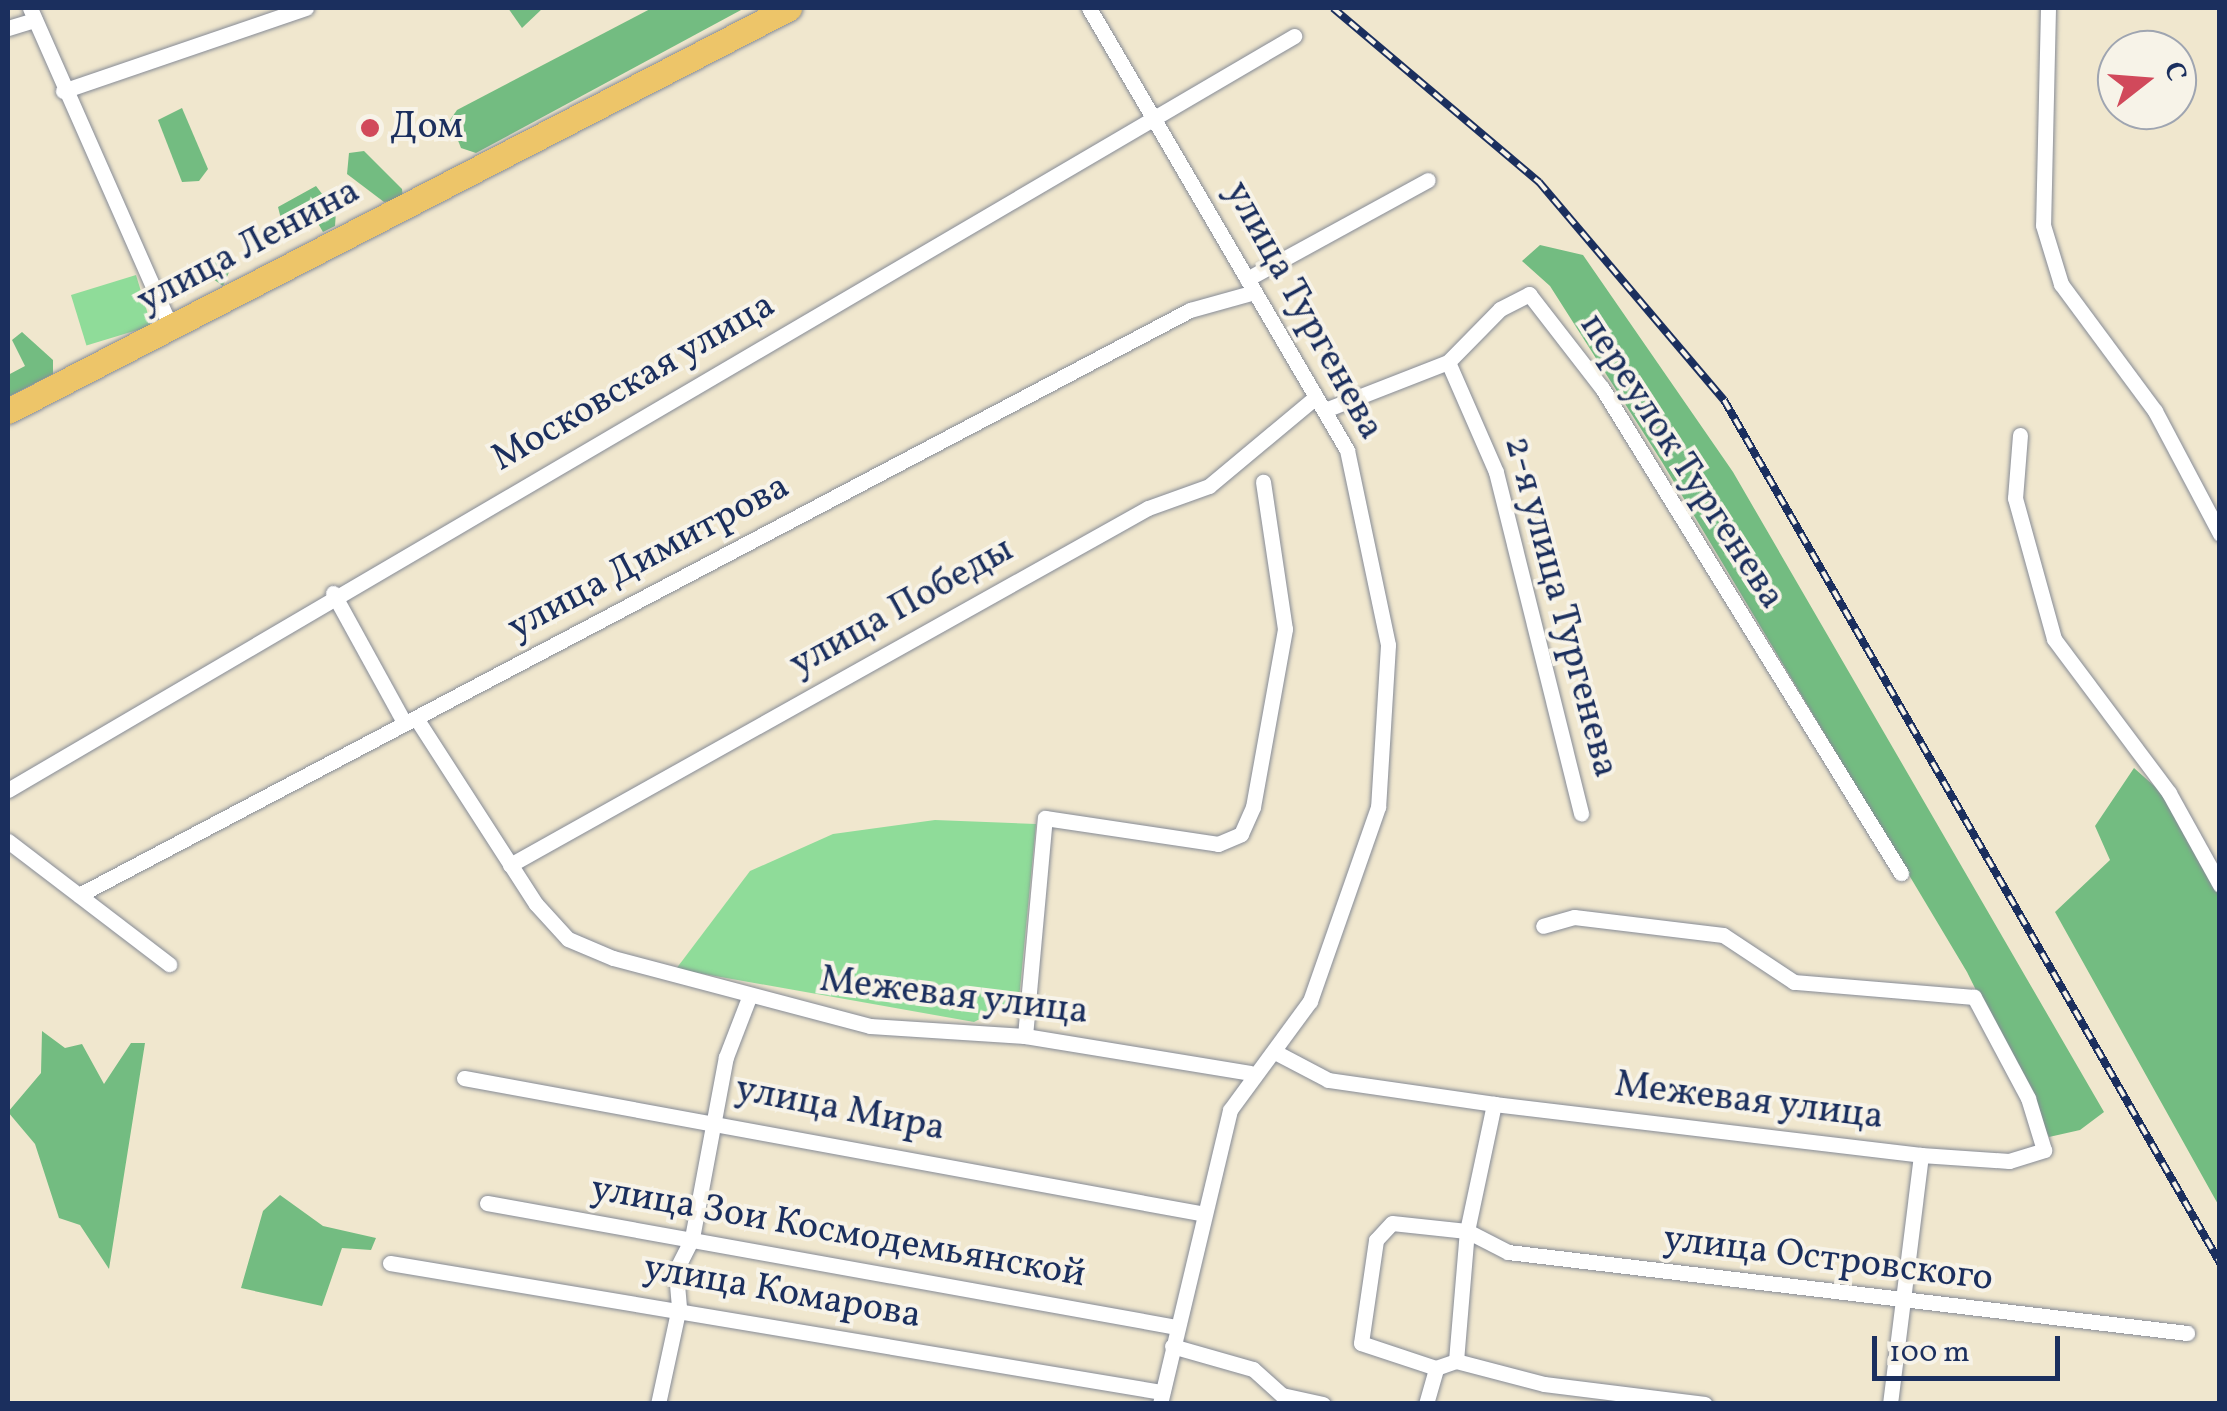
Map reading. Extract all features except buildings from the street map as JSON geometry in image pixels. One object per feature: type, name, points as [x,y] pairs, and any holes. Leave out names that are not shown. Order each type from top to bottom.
[{"type":"main road","name":"улица Ленина","points":[[8,411],[172,330],[789,8]]},
{"type":"street","points":[[64,90],[306,8]]},
{"type":"street","name":"улица Тургенева","points":[[1089,8],[1158,116],[1320,404],[1366,517],[1388,716],[1378,807],[1346,908],[1310,1001],[1274,1052],[1250,1073],[1230,1110],[1161,1398]]},
{"type":"street","points":[[2048,8],[2043,225],[2061,284],[2156,411],[2220,534]]},
{"type":"street","points":[[8,28],[32,14],[172,330]]},
{"type":"street","name":"Московская улица","points":[[8,790],[333,593],[1294,36]]},
{"type":"street","name":"улица Димитрова","points":[[79,896],[1190,310],[1251,286],[1428,180]]},
{"type":"street","name":"переулок Тургенева","points":[[1320,404],[1448,362],[1500,310],[1530,294],[1602,388],[1901,873]]},
{"type":"street","name":"2-я улица Тургенева","points":[[1448,362],[1496,472],[1581,814]]},
{"type":"street","name":"улица Победы","points":[[510,864],[1148,508],[1209,486],[1320,404]]},
{"type":"street","points":[[2020,435],[2014,498],[2054,639],[2169,794],[2220,885]]},
{"type":"street","points":[[1025,1036],[1045,818],[1218,844],[1241,834],[1253,807],[1285,630],[1262,482]]},
{"type":"street","name":"Межевая улица","points":[[333,593],[410,720],[510,864],[568,939],[748,1000],[870,1026],[1025,1036],[1250,1073]]},
{"type":"street","points":[[8,841],[169,964]]},
{"type":"street","name":"Межевая улица","points":[[1274,1052],[1328,1080],[1494,1104],[1920,1155],[2009,1161],[2044,1150],[2028,1098],[1974,997],[1794,982],[1723,935],[1574,917],[1543,926]]},
{"type":"street","points":[[658,1404],[679,1307],[676,1270],[692,1238],[717,1118],[748,1000]]},
{"type":"street","name":"улица Мира","points":[[464,1078],[717,1118],[1204,1214]]},
{"type":"street","points":[[1456,1361],[1467,1231],[1494,1104]]},
{"type":"street","points":[[1890,1404],[1920,1155]]},
{"type":"street","name":"улица Зои Космодемьянской","points":[[487,1203],[1177,1328]]},
{"type":"street","name":"улица Островского","points":[[1436,1368],[1360,1343],[1376,1240],[1404,1222],[1467,1231],[1508,1252],[1902,1303],[2187,1333]]},
{"type":"street","name":"улица Комарова","points":[[390,1262],[679,1307],[1161,1398]]},
{"type":"street","points":[[1172,1346],[1253,1369],[1282,1395],[1323,1404]]},
{"type":"street","points":[[1426,1404],[1436,1368],[1456,1361],[1544,1384],[1706,1404]]},
{"type":"green space","points":[[508,8],[543,8],[522,28]]},
{"type":"green space","points":[[652,8],[741,10],[476,153],[461,148],[450,120],[457,110]]},
{"type":"green space","points":[[182,108],[208,169],[199,181],[182,182],[158,120]]},
{"type":"green space","points":[[364,151],[402,189],[403,199],[384,202],[347,174],[349,153]]},
{"type":"green space","points":[[316,186],[336,212],[335,226],[323,232],[313,215],[283,227],[278,207]]},
{"type":"green space","points":[[1540,245],[1583,255],[1733,472],[2104,1112],[2080,1130],[2049,1137],[1967,972],[1662,462],[1550,286],[1522,261]]},
{"type":"green space","points":[[218,258],[233,263],[223,286],[206,274]]},
{"type":"green space","points":[[136,275],[151,326],[86,346],[71,295]]},
{"type":"green space","points":[[22,332],[53,360],[53,374],[8,397],[8,375],[25,366],[12,340]]},
{"type":"green space","points":[[2134,768],[2161,792],[2219,895],[2219,1206],[2055,912],[2110,860],[2095,826]]},
{"type":"green space","points":[[935,820],[1036,824],[1019,999],[974,1022],[676,969],[750,871],[833,834]]},
{"type":"green space","points":[[42,1031],[65,1048],[82,1044],[104,1084],[131,1043],[145,1043],[109,1269],[80,1225],[59,1218],[35,1144],[8,1112],[41,1073]]},
{"type":"green space","points":[[280,1195],[323,1226],[376,1238],[371,1250],[342,1248],[322,1306],[241,1288],[263,1211]]},
{"type":"railway","points":[[1333,8],[1539,182],[1724,400],[2220,1263]]},
{"type":"place","name":"Дом","points":[[370,128]]}]
